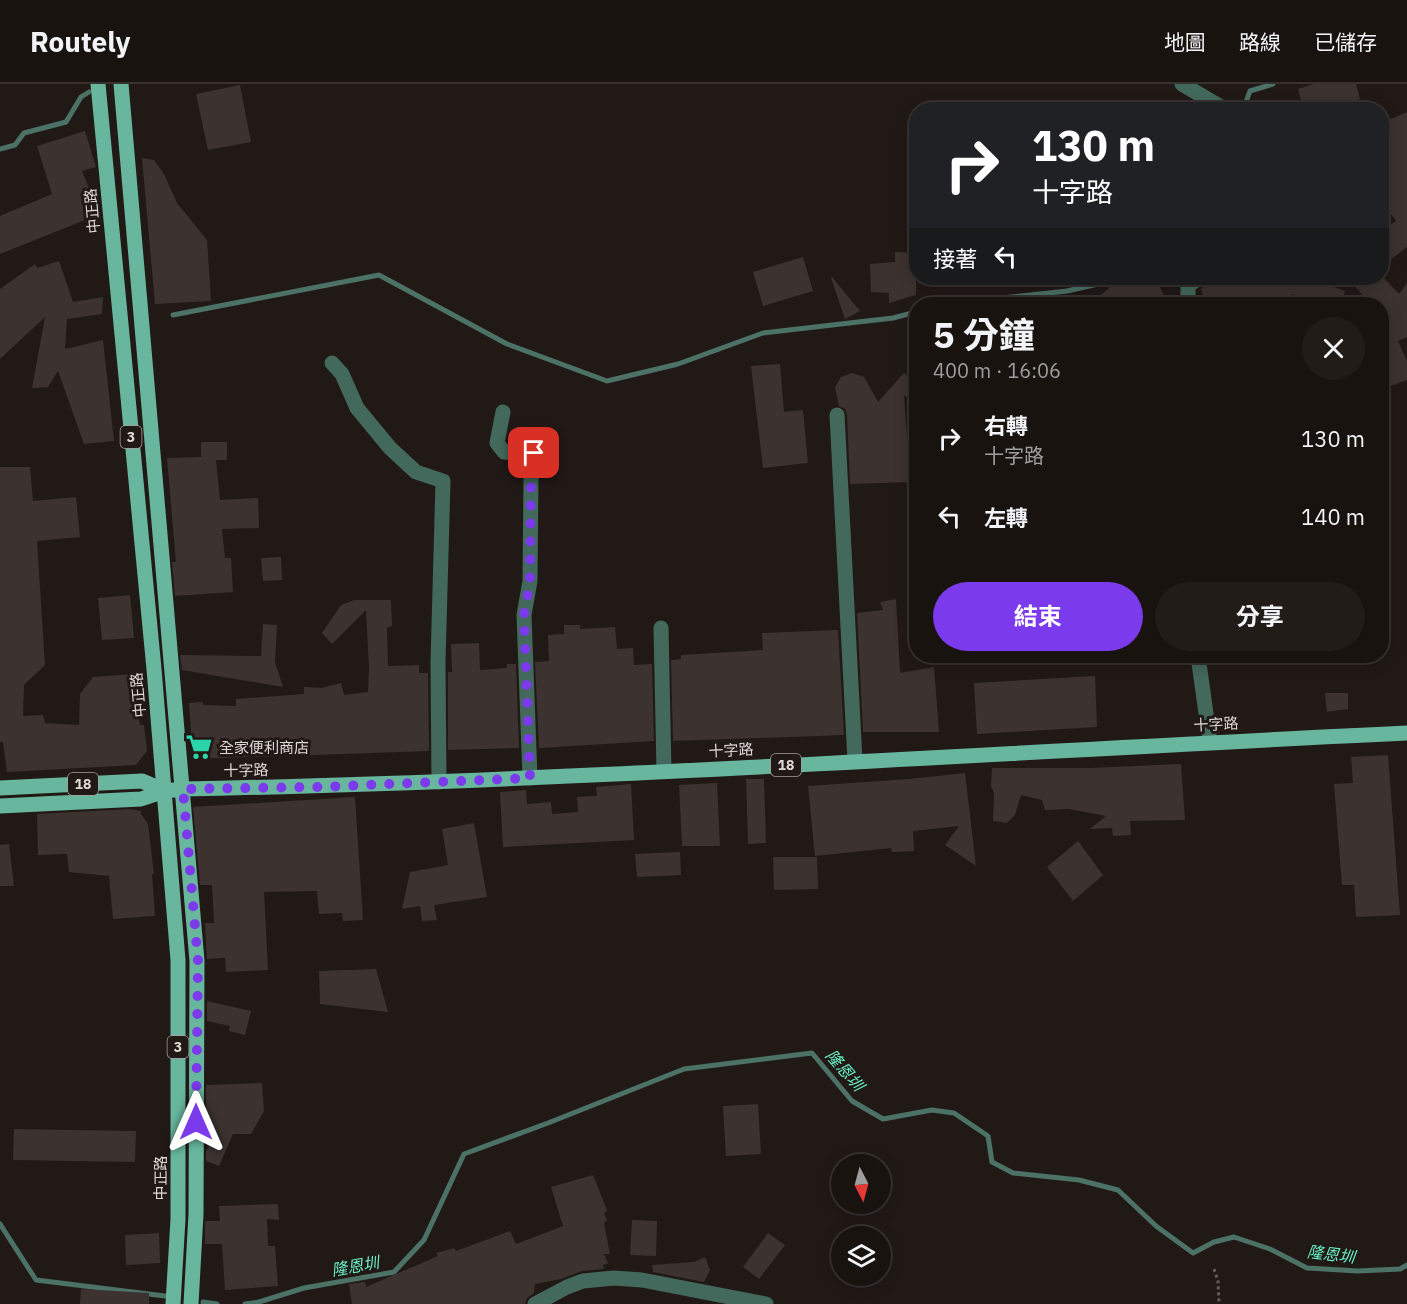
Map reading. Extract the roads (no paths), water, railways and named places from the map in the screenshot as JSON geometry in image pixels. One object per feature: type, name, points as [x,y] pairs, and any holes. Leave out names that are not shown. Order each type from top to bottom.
[{"type":"main road","name":"中正路","points":[[98,84],[165,791],[178,960],[178,1219],[173,1304]]},
{"type":"main road","name":"3","points":[[121,84],[198,961],[196,1214],[190,1304]]},
{"type":"main road","name":"十字路","points":[[0,806],[141,799],[165,791],[183,789],[530,778],[1407,733]]},
{"type":"main road","name":"十字路","points":[[0,789],[142,782],[165,791]]},
{"type":"street","points":[[1182,84],[1212,102]]},
{"type":"street","points":[[332,363],[342,374],[357,408],[390,448],[416,472],[443,481],[438,662],[439,782]]},
{"type":"street","points":[[503,412],[497,442],[504,452],[534,453],[531,476],[530,582],[524,615],[530,778]]},
{"type":"street","points":[[837,415],[855,761]]},
{"type":"street","points":[[661,628],[664,771]]},
{"type":"street","points":[[1199,663],[1210,742]]},
{"type":"street","points":[[536,1304],[567,1287],[584,1281],[614,1278],[642,1280],[766,1304]]},
{"type":"waterway","points":[[1246,102],[1250,91],[1273,84]]},
{"type":"waterway","points":[[0,149],[15,145],[24,133],[66,122],[81,97],[89,92]]},
{"type":"waterway","points":[[173,315],[379,275],[507,344],[607,381],[678,364],[763,333],[893,318],[909,314]]},
{"type":"waterway","points":[[1012,297],[1067,291],[1094,285]]},
{"type":"waterway","name":"隆恩圳","points":[[245,1304],[304,1288],[394,1272],[424,1240],[464,1154],[684,1069],[812,1053],[852,1101],[883,1119],[932,1110],[954,1113],[988,1136],[992,1162],[1013,1173],[1079,1180],[1118,1190],[1156,1226],[1193,1253],[1214,1242],[1234,1237],[1270,1249],[1307,1268],[1358,1271],[1400,1269],[1407,1265]]},
{"type":"waterway","name":"隆恩圳","points":[[0,1224],[36,1280],[165,1296]]},
{"type":"waterway","name":"隆恩圳","points":[[203,1302],[217,1304]]},
{"type":"place","name":"全家便利商店","points":[[199,747]]}]
